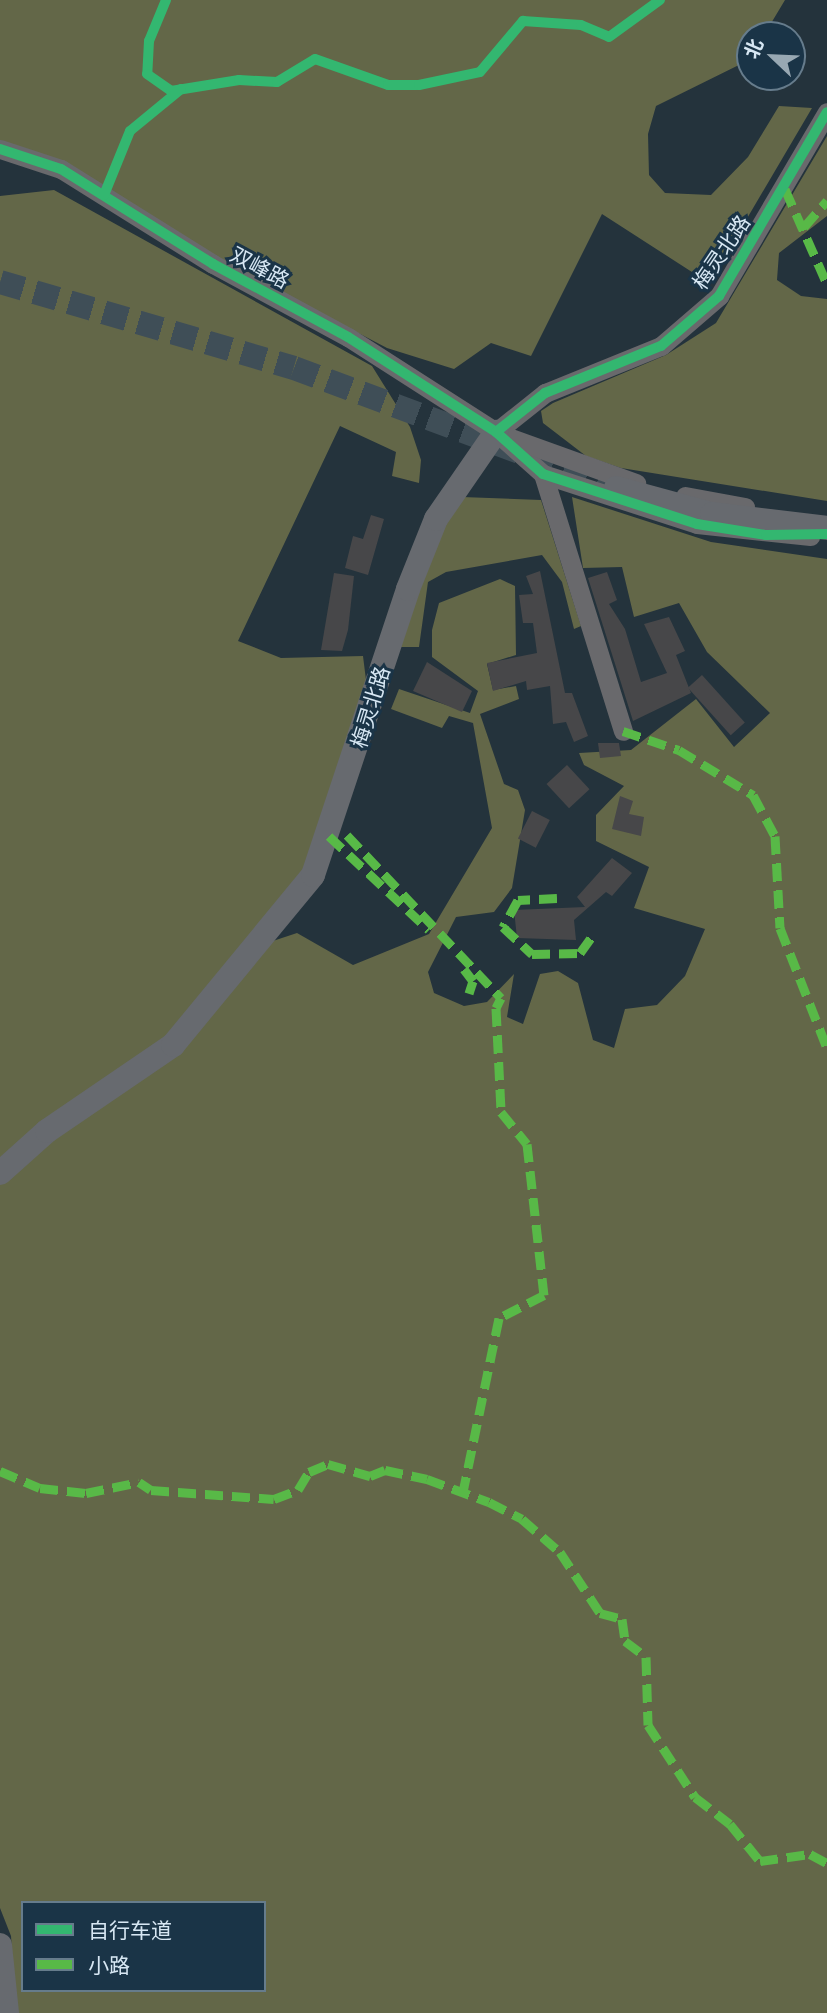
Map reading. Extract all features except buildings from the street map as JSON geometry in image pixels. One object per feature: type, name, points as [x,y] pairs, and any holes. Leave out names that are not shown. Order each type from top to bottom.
[{"type":"main road","name":"梅灵北路","points":[[0,1173],[47,1131],[173,1045],[313,875],[412,577],[436,519],[496,432]]},
{"type":"main road","points":[[616,488],[712,514],[827,528]]},
{"type":"main road","points":[[0,1945],[7,2013]]},
{"type":"street","name":"梅灵北路","points":[[496,432],[545,393],[662,346],[719,296],[827,113]]},
{"type":"street","name":"双峰路","points":[[0,149],[61,169],[213,264],[348,337],[496,432]]},
{"type":"street","points":[[496,432],[543,474],[697,524],[766,535],[827,534]]},
{"type":"street","points":[[496,432],[593,471],[688,497],[827,522]]},
{"type":"street","points":[[543,474],[623,731]]},
{"type":"green space","points":[[0,0],[785,0],[772,21],[736,21],[736,66],[656,106],[648,134],[649,175],[665,193],[711,195],[748,157],[779,106],[812,108],[709,283],[602,214],[531,356],[491,343],[454,369],[387,348],[226,264],[76,172],[0,153]]},
{"type":"green space","points":[[827,136],[827,216],[779,253],[777,280],[801,296],[827,299],[827,501],[621,468],[586,456],[543,423],[541,411],[553,403],[666,355],[716,323]]},
{"type":"green space","points":[[54,190],[372,366],[410,427],[421,460],[419,483],[392,476],[396,452],[340,426],[238,641],[281,658],[363,656],[366,680],[298,886],[246,950],[297,933],[353,965],[429,934],[492,828],[473,723],[449,716],[442,728],[391,709],[399,689],[470,713],[478,691],[432,657],[432,630],[439,603],[500,579],[515,586],[516,655],[487,664],[493,690],[516,686],[519,699],[480,714],[504,784],[518,790],[525,810],[512,888],[494,912],[456,917],[428,972],[434,993],[464,1006],[487,1002],[514,974],[507,1017],[523,1024],[540,974],[558,971],[578,983],[593,1040],[614,1048],[625,1009],[657,1005],[685,976],[705,929],[634,908],[649,867],[596,841],[596,815],[624,786],[584,765],[579,753],[631,750],[696,699],[734,747],[770,713],[707,652],[679,603],[634,617],[622,567],[583,568],[572,497],[711,542],[827,559],[827,2013],[16,2013],[11,1936],[0,1908],[0,196]]},
{"type":"green space","points":[[462,497],[541,500],[581,626],[574,629],[562,582],[542,555],[446,572],[428,582],[419,647],[395,647],[442,525]]},
{"type":"tunnel","points":[[0,282],[294,368],[616,488]]},
{"type":"marked path","points":[[785,189],[827,284]]},
{"type":"marked path","points":[[804,227],[827,201]]},
{"type":"marked path","points":[[623,731],[679,750],[753,795],[775,836],[780,928],[827,1048]]},
{"type":"marked path","points":[[347,835],[501,998],[496,1008],[501,1112],[527,1144],[544,1295],[499,1318],[463,1492]]},
{"type":"marked path","points":[[329,836],[429,930]]},
{"type":"marked path","points":[[557,898],[518,900],[503,927],[532,954],[580,953],[593,935]]},
{"type":"marked path","points":[[464,969],[473,981],[469,993]]},
{"type":"marked path","points":[[0,1471],[40,1488],[86,1493],[139,1482],[151,1490],[274,1499],[298,1490],[309,1472],[328,1464],[370,1476],[385,1470],[427,1479],[489,1502],[522,1519],[560,1552],[600,1613],[622,1619],[625,1641],[646,1657],[648,1725],[695,1797],[730,1824],[760,1861],[810,1854],[827,1863]]},
{"type":"cycle path","points":[[166,0],[149,41],[147,74],[171,91],[239,80],[277,82],[315,59],[388,85],[419,85],[480,72],[523,21],[581,25],[609,37],[660,0]]},
{"type":"cycle path","points":[[104,195],[130,131],[181,89]]},
{"type":"cycle path","points":[[496,432],[545,393],[661,346],[719,296],[827,112]]},
{"type":"cycle path","points":[[0,149],[61,169],[213,264],[348,337],[496,432],[543,474],[697,524],[766,535],[827,534]]}]
